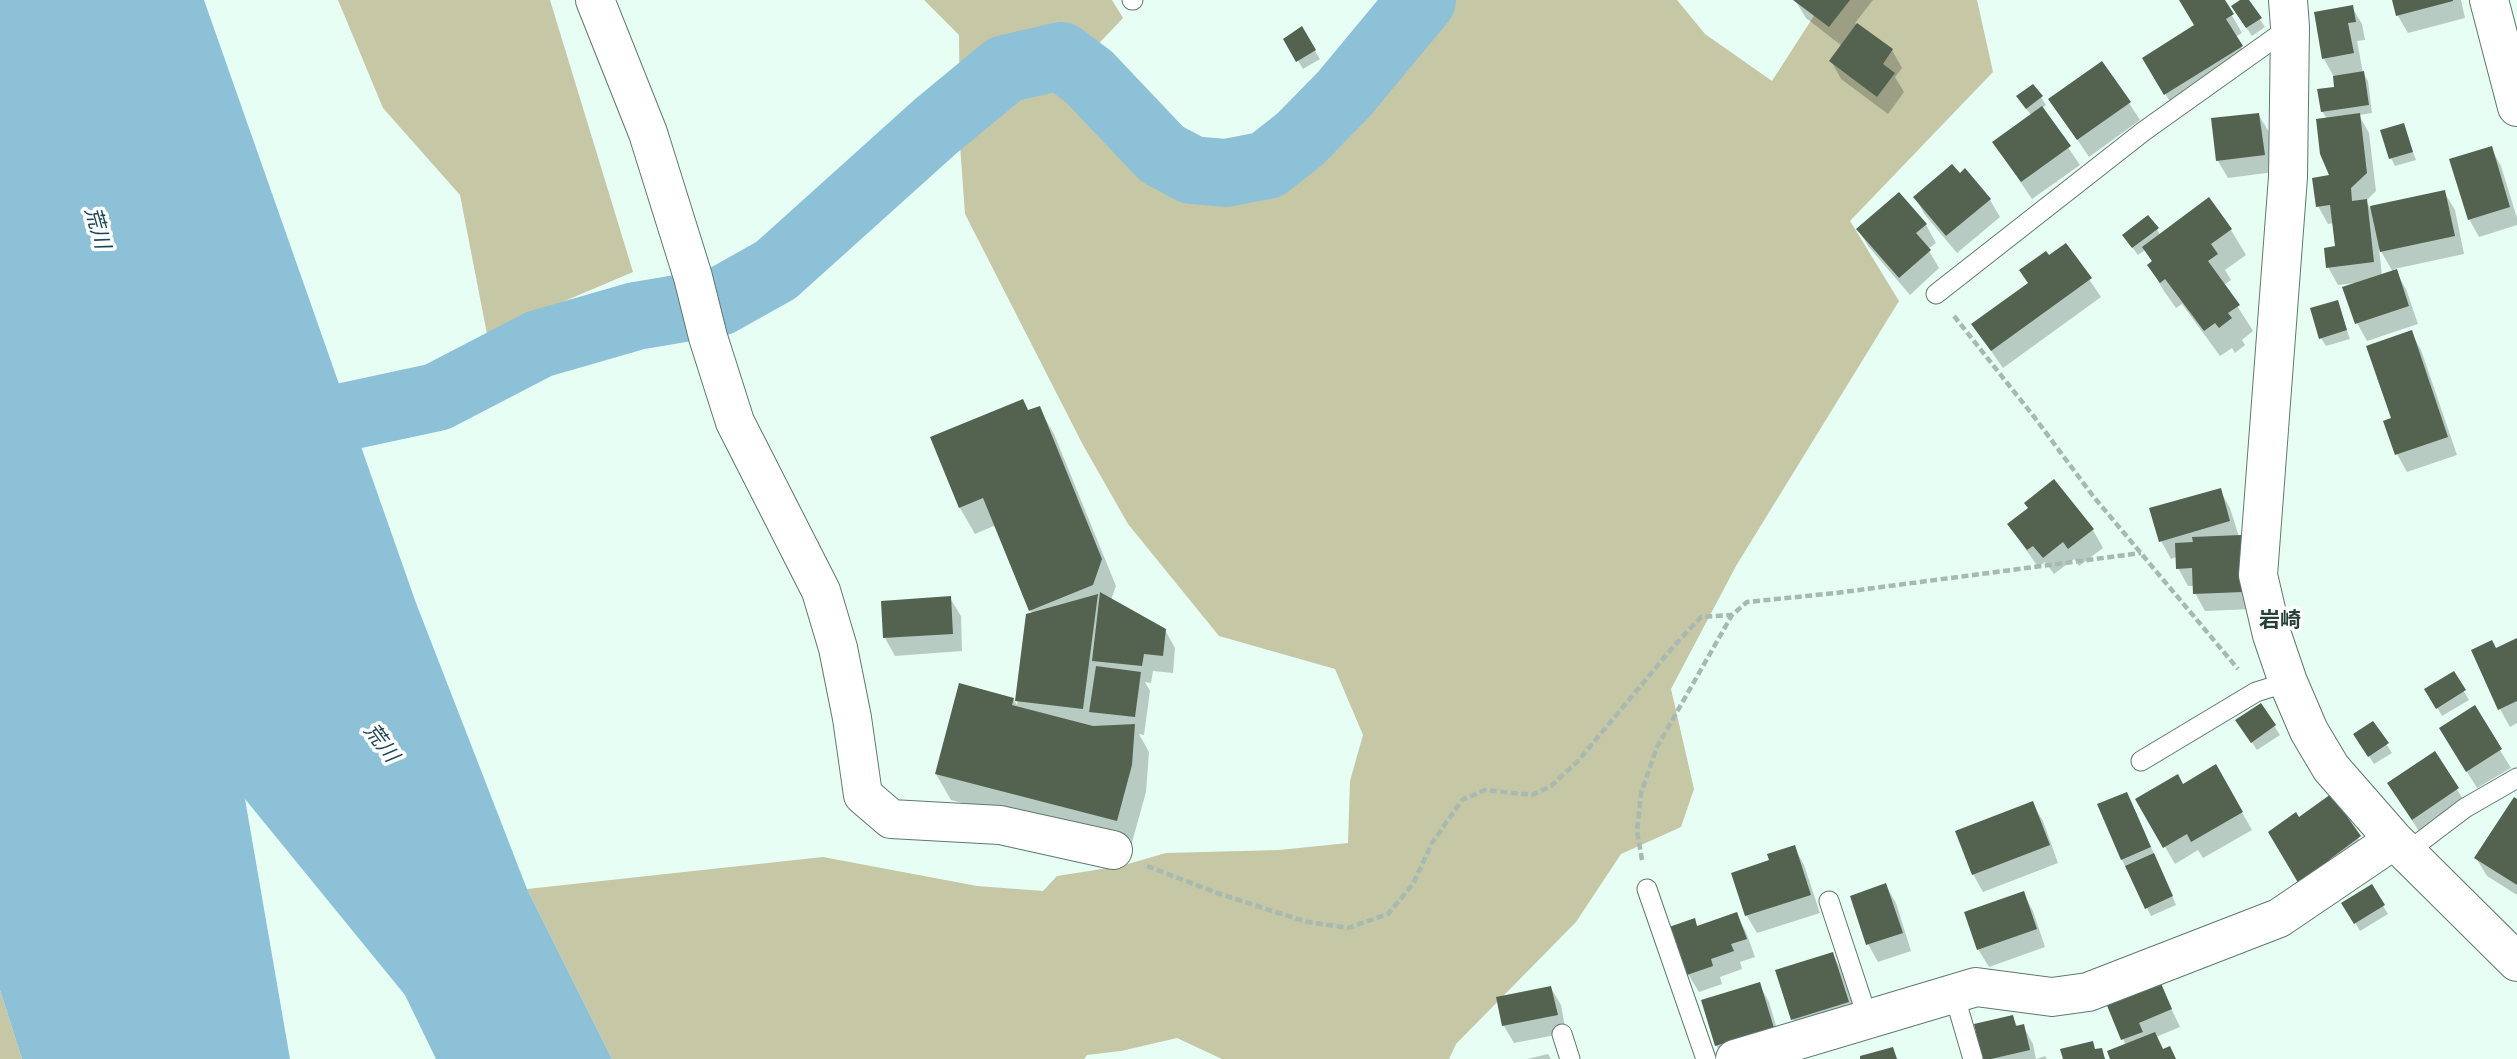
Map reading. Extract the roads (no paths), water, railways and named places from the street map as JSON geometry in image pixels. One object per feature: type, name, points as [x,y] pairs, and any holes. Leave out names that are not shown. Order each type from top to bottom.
[{"type":"street","points":[[594,0],[648,132],[693,277],[708,337],[736,422],[821,591],[838,648],[852,718],[863,796],[891,819],[1000,825],[1113,850]]},
{"type":"street","points":[[2488,0],[2517,107]]},
{"type":"street","points":[[2293,9],[2288,177],[2258,575],[2272,635],[2272,687],[2309,731],[2331,768],[2401,846],[2517,961]]},
{"type":"street","points":[[1735,1059],[1976,987],[2052,997],[2088,992],[2279,918],[2401,846]]},
{"type":"lane","points":[[1936,294],[2144,131],[2293,9]]},
{"type":"lane","points":[[2141,761],[2272,687]]},
{"type":"lane","points":[[2401,846],[2517,778]]},
{"type":"lane","points":[[1647,889],[1706,1059]]},
{"type":"lane","points":[[1829,901],[1868,1019]]},
{"type":"lane","points":[[1954,993],[1973,1059]]},
{"type":"lane","points":[[1562,1034],[1570,1059]]},
{"type":"water","name":"荒川","points":[[0,0],[204,0],[416,603],[527,889],[612,1059],[436,1059],[405,995],[245,799],[290,1059],[22,1059],[0,990]]},
{"type":"waterway","points":[[260,435],[437,397],[539,344],[636,316],[719,302],[776,270],[936,126],[1005,69],[1061,56],[1089,77],[1162,154],[1192,170],[1226,173],[1267,165],[1300,139],[1344,94],[1422,0]]},
{"type":"district","name":"岩崎","points":[[2280,621]]}]
